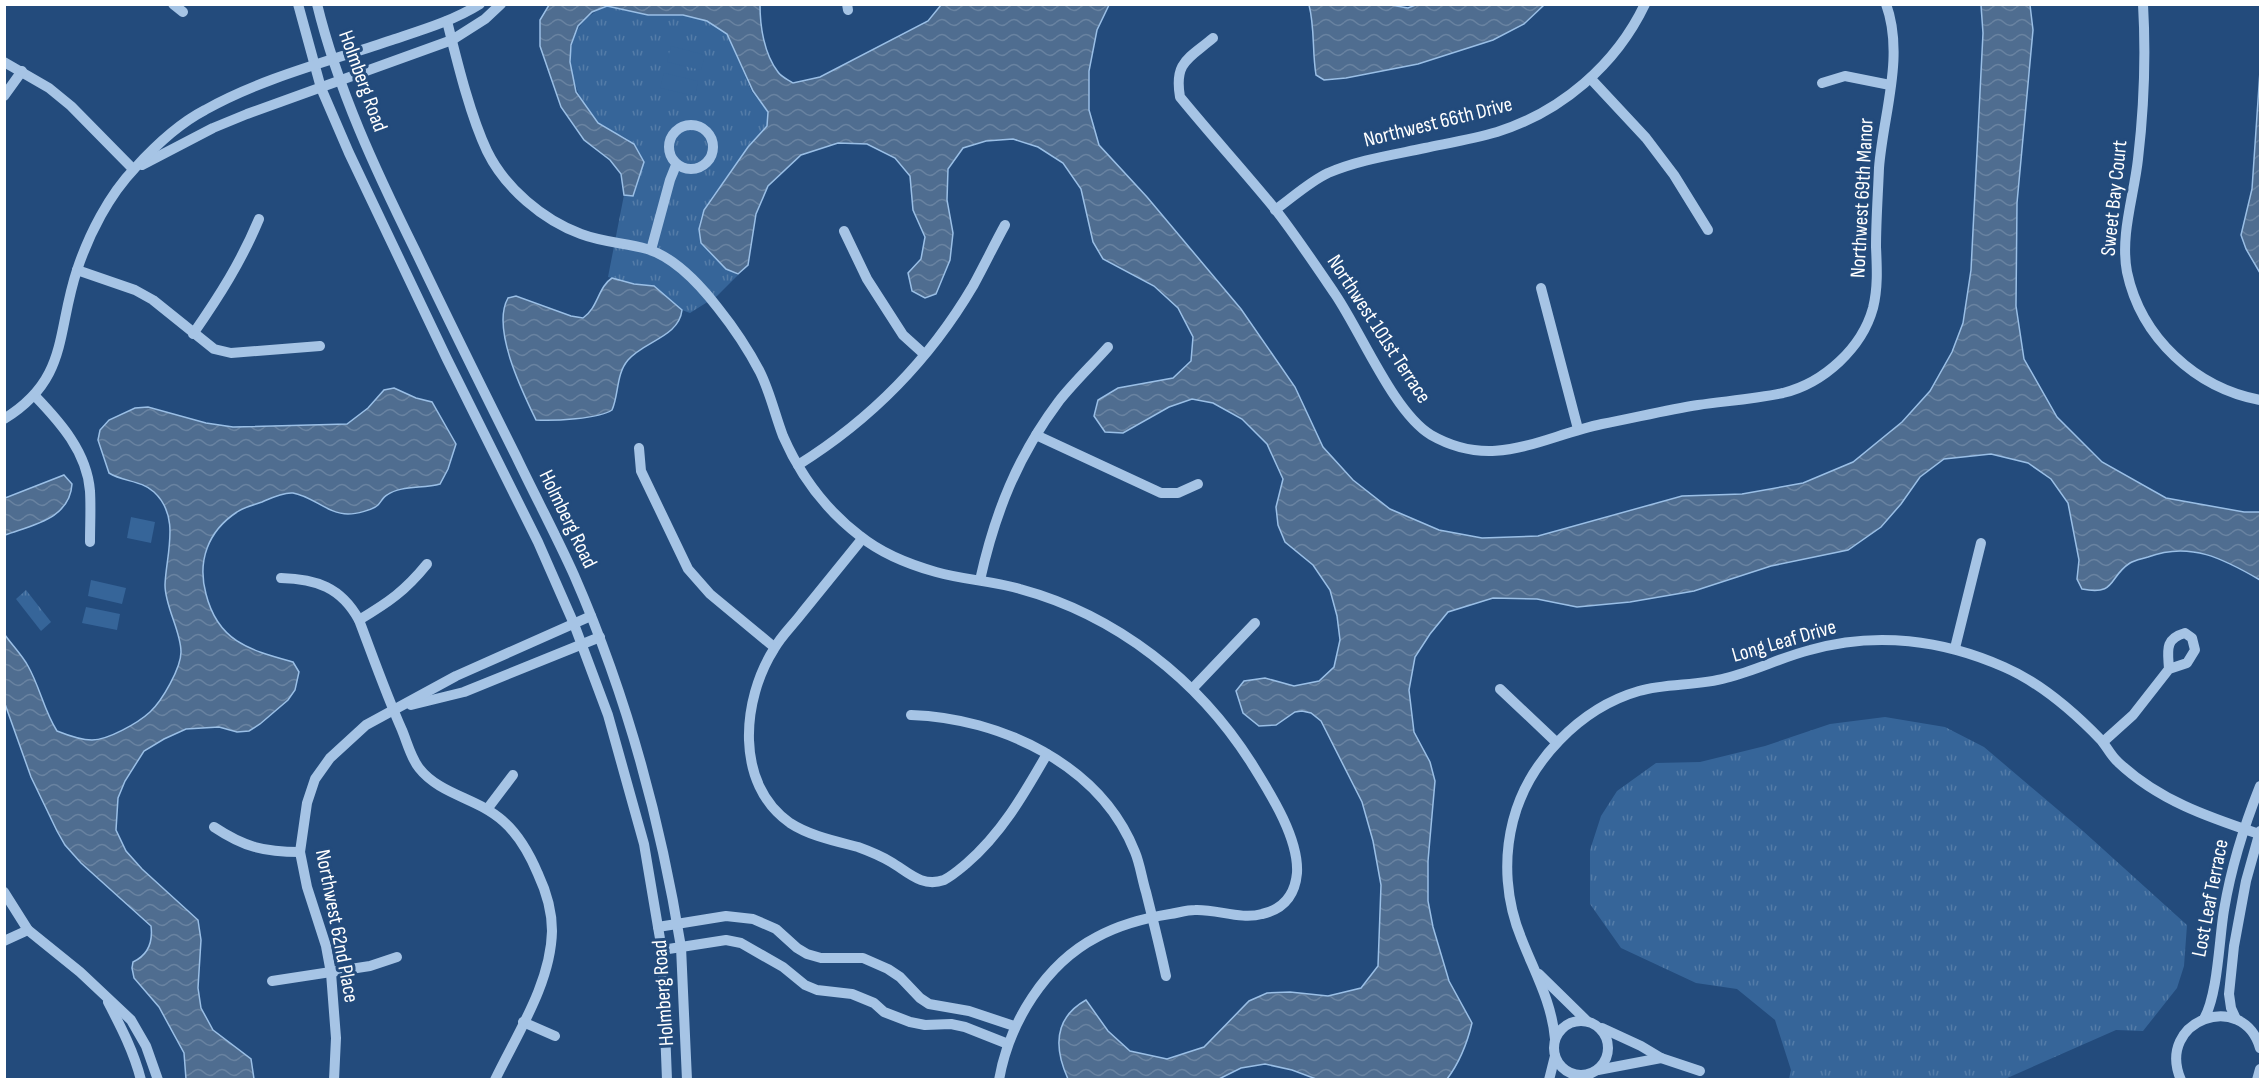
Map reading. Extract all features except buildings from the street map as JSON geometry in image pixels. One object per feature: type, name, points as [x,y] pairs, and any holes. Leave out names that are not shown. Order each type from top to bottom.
[{"type":"street","points":[[173,4],[183,12]]},
{"type":"street","name":"Holmberg Road","points":[[298,4],[321,87],[384,230],[538,542],[583,645],[608,715],[644,844],[662,950],[667,1080]]},
{"type":"street","name":"Holmberg Road","points":[[317,4],[339,81],[366,145],[401,223],[573,574],[600,637],[627,711],[662,840],[681,946],[687,1080]]},
{"type":"street","points":[[4,419],[35,396],[52,368],[62,339],[67,304],[77,270],[88,240],[103,212],[133,169],[173,131],[203,111],[240,92],[447,21],[480,4]]},
{"type":"street","points":[[133,169],[213,128],[452,40],[485,19],[501,4]]},
{"type":"street","name":"Northwest 66th Drive","points":[[1275,210],[1326,174],[1358,162],[1497,132],[1540,113],[1591,79],[1613,55],[1638,20],[1645,4]]},
{"type":"street","name":"Northwest 69th Manor","points":[[1849,352],[1863,332],[1872,310],[1878,285],[1877,206],[1881,147],[1894,60],[1894,37],[1886,4]]},
{"type":"street","name":"Sweet Bay Court","points":[[2143,4],[2145,61],[2142,116],[2125,247],[2127,272],[2136,300],[2147,322],[2178,360],[2218,387],[2260,400]]},
{"type":"street","points":[[447,21],[475,119],[488,152],[504,178],[526,200],[554,222],[583,235],[651,250],[699,284],[743,342],[761,374],[784,439],[816,494],[862,539],[893,556],[937,573],[1021,589],[1066,605],[1113,627],[1193,688],[1222,720],[1273,796],[1292,841],[1297,867],[1295,886],[1288,900],[1280,908],[1252,916],[1194,910],[1152,917],[1095,938],[1069,956],[1047,978],[1014,1026],[999,1080]]},
{"type":"street","name":"Northwest 101st Terrace","points":[[1213,38],[1183,64],[1177,80],[1180,97],[1275,210],[1338,297],[1402,406],[1428,433],[1448,443],[1464,448],[1497,452],[1522,448],[1578,429],[1694,406],[1785,392],[1807,384],[1831,369],[1849,352]]},
{"type":"street","points":[[4,62],[49,88],[71,106],[133,169]]},
{"type":"street","points":[[4,96],[22,71]]},
{"type":"street","points":[[1822,83],[1845,76],[1890,85]]},
{"type":"street","points":[[1591,79],[1646,138],[1674,175],[1707,230]]},
{"type":"street","points":[[687,124],[704,129],[712,143],[709,161],[695,170],[683,169],[676,165],[672,160],[669,147],[673,134],[678,128],[687,124]]},
{"type":"street","points":[[651,250],[676,165]]},
{"type":"street","points":[[193,334],[243,257],[259,219]]},
{"type":"street","points":[[798,465],[830,445],[904,380],[944,330],[973,286],[1005,225]]},
{"type":"street","points":[[844,231],[867,279],[903,335],[924,354]]},
{"type":"street","points":[[77,270],[135,290],[153,300],[214,349],[231,353],[320,346]]},
{"type":"street","points":[[1541,288],[1578,429]]},
{"type":"street","points":[[980,580],[991,534],[1005,494],[1020,463],[1060,400],[1108,347]]},
{"type":"street","points":[[35,396],[63,425],[84,465],[90,489],[90,543]]},
{"type":"street","points":[[1036,435],[1161,493],[1178,493],[1198,484]]},
{"type":"street","points":[[639,448],[641,471],[688,569],[710,594],[774,647]]},
{"type":"street","points":[[862,539],[774,647],[759,675],[751,704],[748,732],[751,758],[759,785],[773,808],[790,823],[815,836],[866,850],[890,861],[917,879],[930,883],[945,879],[955,873],[993,838],[1014,810],[1047,754]]},
{"type":"street","points":[[1955,648],[1981,543]]},
{"type":"street","points":[[359,620],[393,599],[410,585],[427,564]]},
{"type":"street","points":[[281,578],[301,579],[326,586],[351,606],[359,620],[417,766],[430,781],[488,808],[504,822],[521,842],[547,894],[552,931],[547,959],[539,987],[524,1022],[495,1080]]},
{"type":"street","name":"Northwest 62nd Place","points":[[334,1080],[336,1038],[331,973],[326,946],[307,887],[300,852],[307,803],[315,779],[330,758],[366,725],[456,676],[591,616]]},
{"type":"street","points":[[1193,688],[1255,623]]},
{"type":"street","name":"Northwest 62nd Place","points":[[393,710],[464,692],[600,637]]},
{"type":"street","name":"Long Leaf Drive","points":[[1555,1039],[1550,1008],[1512,910],[1507,882],[1508,850],[1513,819],[1539,764],[1556,742],[1591,715],[1638,692],[1718,680],[1812,649],[1868,640],[1898,639],[1955,648],[2008,668],[2057,699],[2103,742],[2115,760],[2154,791],[2178,804],[2244,829],[2260,832]]},
{"type":"street","points":[[2103,742],[2133,715],[2169,669]]},
{"type":"street","points":[[1500,689],[1556,742]]},
{"type":"street","points":[[911,715],[938,716],[977,723],[1013,736],[1047,754],[1101,797],[1124,829],[1136,853],[1167,976]]},
{"type":"street","points":[[488,808],[513,775]]},
{"type":"street","name":"Lost Leaf Terrace","points":[[2204,1019],[2211,1007],[2224,906],[2244,829],[2260,786]]},
{"type":"street","points":[[214,827],[233,840],[252,847],[272,852],[300,852]]},
{"type":"street","name":"Lost Leaf Terrace","points":[[2236,1019],[2230,1008],[2229,993],[2234,946],[2246,880],[2260,832]]},
{"type":"street","points":[[4,892],[28,930],[131,1020],[146,1046],[159,1080]]},
{"type":"street","points":[[658,927],[726,916],[753,919],[776,928],[797,948],[807,954],[821,958],[863,958],[900,977],[929,1004],[969,1011],[1014,1026]]},
{"type":"street","points":[[4,941],[28,930]]},
{"type":"street","points":[[662,950],[726,940],[741,943],[760,953],[805,985],[817,990],[852,994],[868,1000],[884,1012],[910,1022],[965,1027],[1008,1044]]},
{"type":"street","points":[[272,981],[370,966],[397,957]]},
{"type":"street","name":"Long Leaf Drive","points":[[1535,969],[1587,1021]]},
{"type":"street","points":[[103,994],[123,1029],[141,1080]]},
{"type":"street","points":[[2181,1080],[2176,1058],[2177,1049],[2187,1030],[2204,1019],[2219,1016],[2236,1019],[2251,1030],[2260,1046]]},
{"type":"street","points":[[1549,1080],[1555,1056],[1555,1039],[1564,1026],[1579,1020],[1587,1021],[1641,1046],[1661,1058],[1700,1071]]},
{"type":"street","points":[[524,1022],[555,1036]]},
{"type":"street","points":[[1598,1070],[1609,1049],[1608,1041],[1600,1027]]},
{"type":"street","points":[[1555,1056],[1566,1071],[1580,1077],[1598,1070],[1661,1058]]},
{"type":"street","points":[[2257,1080],[2260,1069]]},
{"type":"green space","points":[[607,6],[648,15],[683,15],[707,21],[727,34],[752,92],[768,112],[767,126],[710,200],[699,226],[704,245],[724,266],[738,275],[717,296],[690,313],[682,310],[654,286],[634,284],[608,277],[624,195],[633,196],[644,162],[638,149],[631,142],[596,121],[578,91],[573,75],[571,58],[573,42],[579,27],[590,15]]},
{"type":"green space","points":[[671,46],[705,55],[701,70],[667,62]]},
{"type":"green space","points":[[664,73],[698,81],[695,96],[660,88]]},
{"type":"green space","points":[[131,517],[155,522],[151,543],[127,538]]},
{"type":"green space","points":[[91,580],[126,588],[122,604],[88,596]]},
{"type":"green space","points":[[26,590],[51,622],[41,631],[16,599]]},
{"type":"green space","points":[[86,607],[120,614],[117,630],[82,623]]},
{"type":"green space","points":[[1885,717],[1945,727],[1984,747],[2083,831],[2187,925],[2184,966],[2177,988],[2143,1031],[2116,1030],[2005,1079],[1789,1079],[1791,1070],[1775,1020],[1737,989],[1696,983],[1621,948],[1590,904],[1590,850],[1601,816],[1617,791],[1656,763],[1700,762],[1765,746],[1830,724]]},
{"type":"water","points":[[1385,4],[1408,8],[1418,4],[1544,5],[1524,24],[1493,40],[1418,64],[1346,78],[1324,80],[1316,75],[1309,5]]},
{"type":"water","points":[[549,5],[760,5],[762,31],[769,57],[779,74],[793,83],[820,77],[928,21],[941,5],[1109,5],[1097,30],[1089,71],[1089,110],[1099,145],[1147,197],[1241,309],[1295,387],[1323,447],[1353,480],[1390,509],[1439,530],[1482,538],[1538,536],[1682,496],[1742,494],[1803,483],[1853,462],[1902,422],[1930,391],[1952,352],[1963,323],[1971,270],[1983,33],[1981,5],[2030,5],[2033,30],[2017,203],[2016,306],[2024,359],[2057,417],[2102,462],[2166,498],[2244,512],[2260,512],[2260,580],[2220,559],[2178,551],[2132,562],[2123,568],[2107,588],[2082,589],[2077,579],[2079,560],[2068,503],[2051,479],[2028,463],[1991,454],[1944,459],[1920,477],[1881,527],[1848,550],[1771,566],[1694,591],[1630,602],[1577,607],[1537,599],[1493,598],[1448,612],[1415,657],[1409,690],[1414,732],[1430,762],[1435,781],[1428,861],[1428,901],[1449,981],[1472,1023],[1463,1052],[1447,1079],[1316,1079],[1292,1070],[1265,1064],[1241,1068],[1219,1079],[1068,1079],[1060,1056],[1060,1035],[1068,1016],[1075,1007],[1086,1000],[1108,1031],[1130,1051],[1167,1059],[1204,1047],[1249,1001],[1267,993],[1290,992],[1328,996],[1361,988],[1378,966],[1381,885],[1373,841],[1362,802],[1321,721],[1311,713],[1302,711],[1295,712],[1276,725],[1259,726],[1243,713],[1236,691],[1244,681],[1265,678],[1294,686],[1319,681],[1334,667],[1340,640],[1330,590],[1313,565],[1285,542],[1278,525],[1276,507],[1283,479],[1267,444],[1242,419],[1213,403],[1192,399],[1169,407],[1123,433],[1105,432],[1094,416],[1098,400],[1118,388],[1173,378],[1191,361],[1193,337],[1178,308],[1154,286],[1103,259],[1093,242],[1081,189],[1063,163],[1038,147],[1013,139],[986,141],[963,148],[948,169],[947,200],[953,233],[950,260],[936,294],[925,298],[912,291],[908,273],[921,259],[925,237],[913,210],[910,176],[895,158],[867,144],[838,143],[801,155],[768,186],[756,214],[748,265],[738,274],[726,269],[701,243],[699,229],[704,210],[748,147],[767,126],[768,112],[753,91],[727,34],[707,21],[683,15],[648,15],[607,6],[592,12],[578,26],[571,45],[570,62],[576,92],[598,123],[634,144],[644,162],[633,196],[624,195],[621,174],[610,160],[584,140],[561,107],[540,46],[540,20]]},
{"type":"water","points":[[2260,71],[2260,273],[2241,235],[2252,189]]},
{"type":"water","points":[[612,278],[654,286],[682,310],[675,327],[628,360],[621,371],[612,410],[597,416],[564,420],[536,420],[523,393],[506,342],[503,326],[508,298],[516,296],[571,316],[583,318],[592,309],[607,282]]},
{"type":"water","points":[[394,388],[432,402],[456,444],[448,469],[440,484],[405,488],[393,492],[372,509],[351,514],[334,511],[300,495],[285,493],[243,509],[227,520],[212,538],[204,559],[204,582],[211,610],[227,633],[238,642],[293,662],[299,672],[295,690],[288,700],[249,731],[237,732],[219,727],[186,729],[144,751],[125,781],[118,798],[116,830],[126,851],[142,869],[198,920],[201,940],[198,988],[201,1008],[213,1030],[251,1059],[254,1079],[186,1079],[184,1053],[159,1007],[134,978],[133,962],[146,952],[151,937],[151,926],[81,863],[65,845],[31,777],[5,704],[5,635],[28,666],[57,731],[92,740],[114,734],[138,721],[160,700],[170,684],[180,659],[180,644],[165,585],[170,524],[162,502],[154,492],[143,485],[109,473],[98,440],[100,430],[109,420],[135,408],[148,407],[206,423],[233,427],[347,424],[368,408],[384,390]]},
{"type":"water","points":[[64,475],[72,484],[70,496],[57,513],[38,524],[5,535],[5,498]]}]
